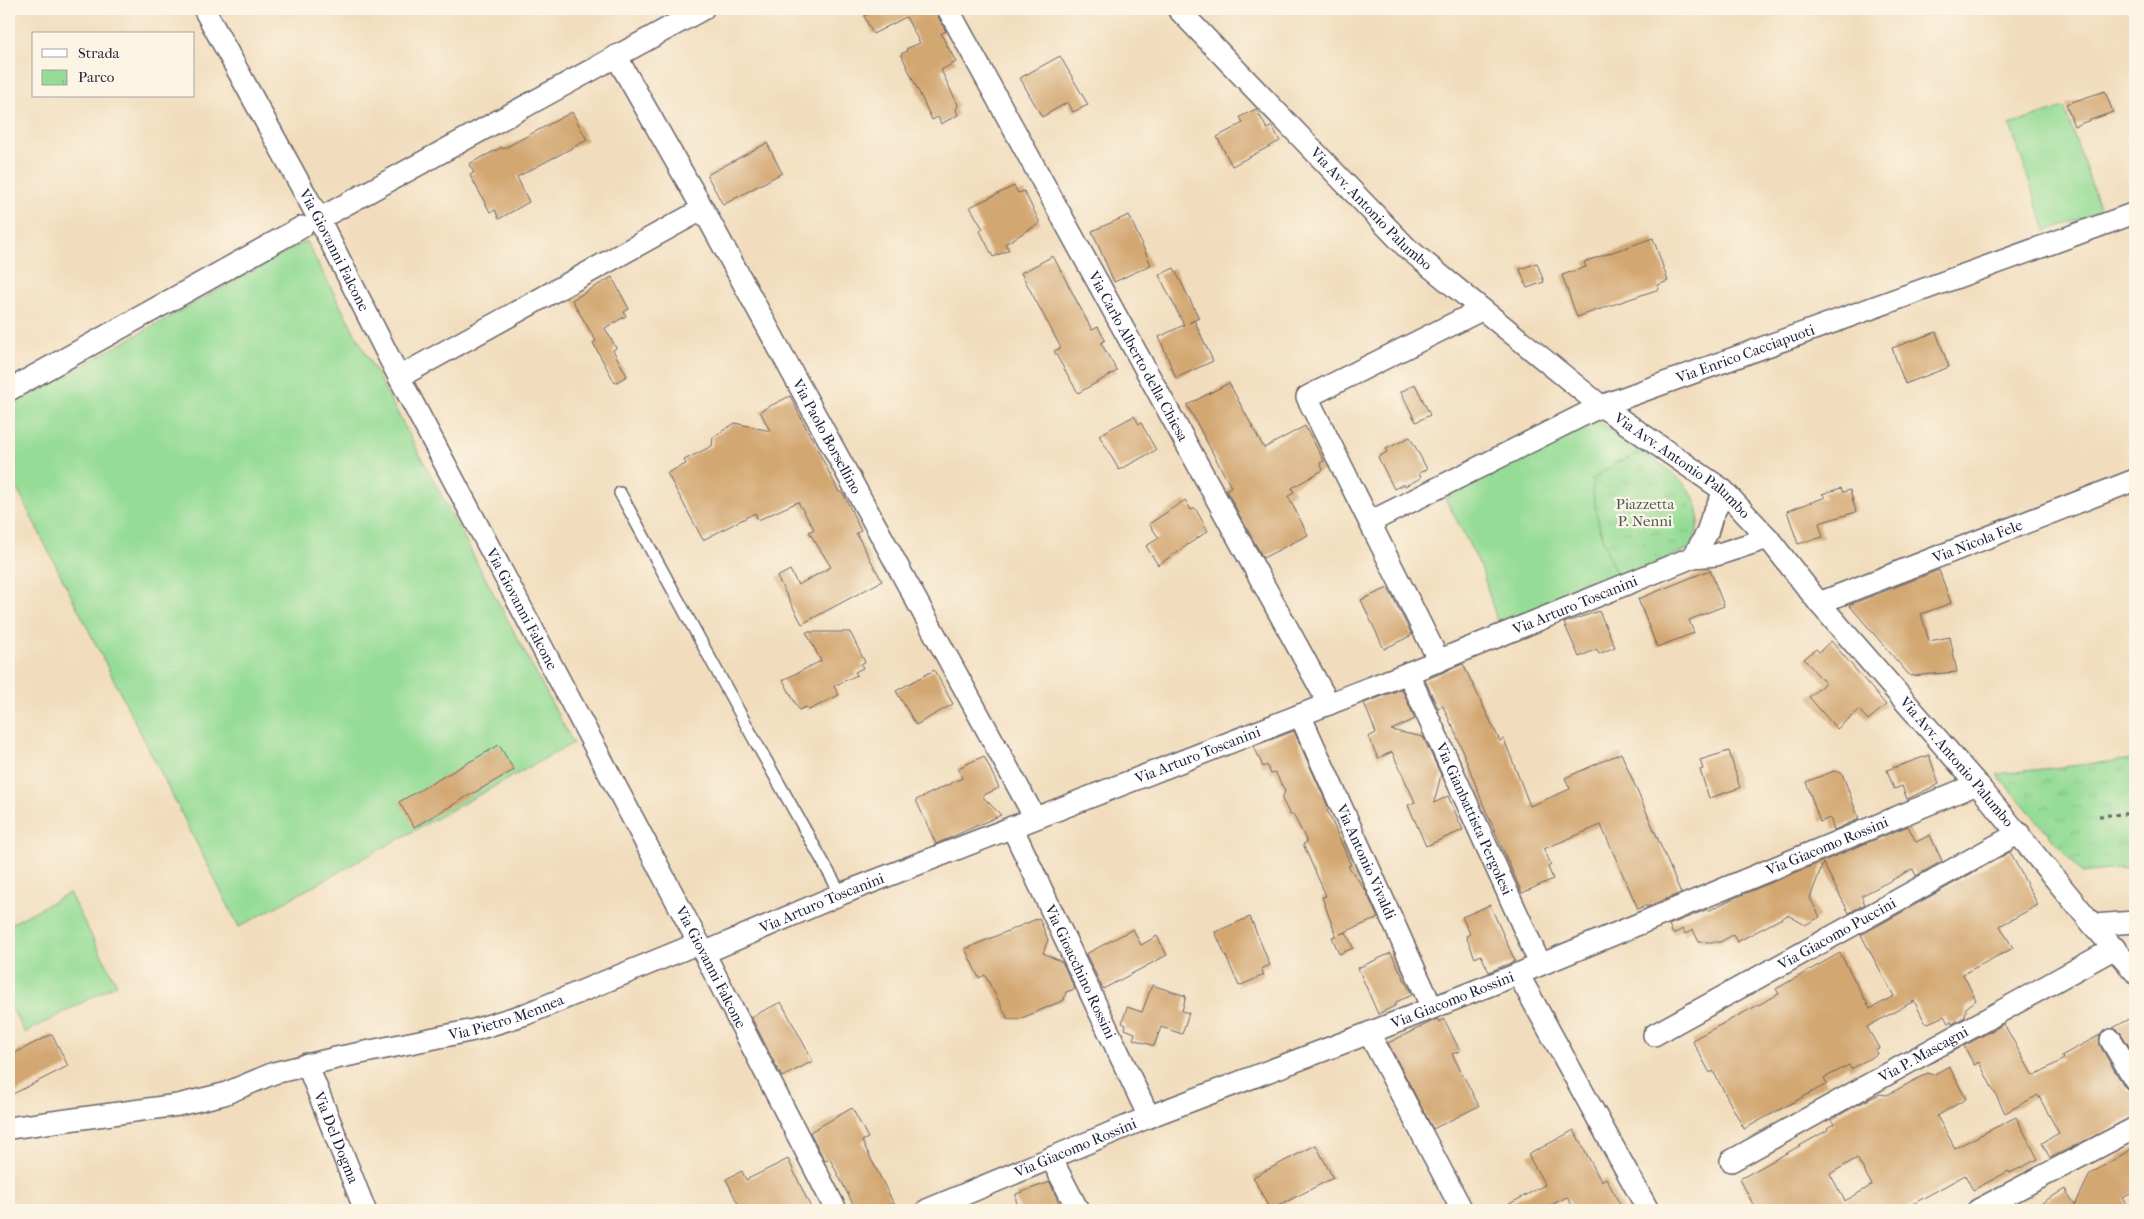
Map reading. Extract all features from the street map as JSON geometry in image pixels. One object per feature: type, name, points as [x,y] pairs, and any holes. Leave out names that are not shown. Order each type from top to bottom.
[{"type":"street","name":"Via Giovanni Falcone","points":[[204,9],[311,223],[399,377],[702,948],[836,1210]]},
{"type":"street","points":[[9,390],[703,9]]},
{"type":"street","name":"Via Carlo Alberto della Chiesa","points":[[948,9],[1329,704]]},
{"type":"street","name":"Via Avv. Antonio Palumbo","points":[[1178,9],[1407,248],[1601,406],[1702,475],[1724,493],[1768,538],[1819,604],[1977,784],[2093,925],[2135,972]]},
{"type":"street","name":"Via Paolo Borsellino","points":[[616,56],[703,209],[1035,818]]},
{"type":"street","points":[[399,377],[703,209]]},
{"type":"street","name":"Via Enrico Cacciapuoti","points":[[1370,522],[1601,406],[2135,213]]},
{"type":"street","points":[[1439,660],[1307,397],[1481,310]]},
{"type":"street","name":"Via Nicola Fele","points":[[1819,604],[2135,480]]},
{"type":"street","points":[[1693,557],[1707,533],[1712,516],[1724,493]]},
{"type":"street","name":"Via Arturo Toscanini","points":[[702,948],[1408,673],[1693,557],[1716,555],[1768,538]]},
{"type":"street","name":"Via Gianbattista Pergolesi","points":[[1408,673],[1540,964]]},
{"type":"street","name":"Via Antonio Vivaldi","points":[[1300,715],[1432,1008]]},
{"type":"street","name":"Via Giacomo Rossini","points":[[927,1210],[1149,1117],[1518,974],[1977,784]]},
{"type":"street","name":"Via Gioacchino Rossini","points":[[1012,827],[1149,1117]]},
{"type":"street","name":"Via Giacomo Puccini","points":[[1654,1035],[2019,833]]},
{"type":"street","points":[[2093,925],[2135,922]]},
{"type":"street","name":"Via Pietro Mennea","points":[[9,1128],[178,1104],[224,1094],[274,1072],[474,1030],[526,1014],[702,948]]},
{"type":"street","name":"Via P. Mascagni","points":[[1731,1161],[2115,948]]},
{"type":"street","points":[[1518,974],[1648,1210]]},
{"type":"street","points":[[1369,1033],[1462,1210]]},
{"type":"street","points":[[2111,1040],[2135,1080]]},
{"type":"street","name":"Via Del Dogma","points":[[307,1064],[365,1210]]},
{"type":"street","points":[[1978,1210],[2135,1128]]},
{"type":"street","points":[[1050,1158],[1078,1210]]},
{"type":"lane","points":[[620,493],[841,894]]},
{"type":"path","points":[[2099,816],[2135,812]]},
{"type":"green space","points":[[2064,107],[2101,212],[2046,231],[2010,125]]},
{"type":"green space","points":[[306,241],[573,743],[239,927],[9,473],[9,406]]},
{"type":"green space","points":[[1596,420],[1643,452],[1616,463],[1599,529],[1619,579],[1498,624],[1481,567],[1445,498]]},
{"type":"green space","name":"Piazzetta P. Nenni","points":[[1643,452],[1669,471],[1690,491],[1696,503],[1698,516],[1697,531],[1690,548],[1619,579],[1608,555],[1600,530],[1592,479],[1616,463]]},
{"type":"green space","points":[[2135,759],[2135,867],[2082,873],[1997,774]]},
{"type":"green space","points":[[69,893],[117,984],[25,1033],[9,1003],[9,925]]},
{"type":"building","points":[[878,9],[934,9],[946,31],[941,34],[956,62],[941,70],[958,105],[956,110],[958,115],[941,124],[938,117],[932,120],[901,54],[907,51],[906,49],[920,43],[906,17],[873,34],[864,16]]},
{"type":"building","points":[[1060,56],[1088,105],[1073,112],[1068,102],[1042,117],[1020,78]]},
{"type":"building","points":[[2105,91],[2113,112],[2074,126],[2066,104]]},
{"type":"building","points":[[1256,109],[1267,129],[1272,126],[1280,141],[1232,166],[1217,137],[1243,123],[1240,117]]},
{"type":"building","points":[[572,112],[587,140],[517,177],[529,202],[499,219],[495,210],[490,212],[470,175],[474,173],[469,164],[502,147],[503,149]]},
{"type":"building","points":[[767,143],[782,173],[723,205],[707,175]]},
{"type":"building","points":[[1014,186],[1018,193],[1024,191],[1040,223],[1005,244],[1009,250],[993,257],[980,231],[983,229],[970,207]]},
{"type":"building","points":[[1129,215],[1151,265],[1114,282],[1092,231]]},
{"type":"building","points":[[1653,238],[1668,281],[1658,285],[1659,289],[1577,317],[1562,275],[1586,267],[1584,262]]},
{"type":"building","points":[[1053,256],[1092,330],[1098,327],[1105,340],[1101,343],[1117,371],[1078,393],[1054,351],[1061,348],[1021,273]]},
{"type":"building","points":[[1537,263],[1544,282],[1527,288],[1520,269]]},
{"type":"building","points":[[1174,268],[1199,318],[1194,320],[1213,361],[1176,378],[1159,337],[1184,325],[1159,275]]},
{"type":"building","points":[[612,277],[629,309],[624,312],[626,316],[605,328],[616,348],[613,350],[627,376],[615,383],[593,343],[596,341],[572,300]]},
{"type":"building","points":[[1936,332],[1949,367],[1905,384],[1892,348]]},
{"type":"building","points":[[1229,383],[1264,448],[1305,426],[1324,461],[1320,463],[1323,470],[1292,488],[1294,493],[1288,496],[1308,535],[1263,558],[1226,490],[1231,487],[1187,405]]},
{"type":"building","points":[[1415,384],[1430,415],[1416,422],[1401,392]]},
{"type":"building","points":[[790,396],[839,492],[843,493],[861,531],[856,533],[882,581],[802,624],[777,577],[790,570],[798,585],[831,567],[809,532],[814,529],[798,502],[758,520],[755,513],[703,540],[667,473],[686,464],[684,460],[712,446],[713,437],[735,423],[770,431],[760,411]]},
{"type":"building","points":[[1134,416],[1139,424],[1141,423],[1156,450],[1119,470],[1099,435]]},
{"type":"building","points":[[1410,437],[1427,469],[1419,473],[1421,478],[1394,489],[1378,457],[1387,452],[1386,449]]},
{"type":"building","points":[[1841,488],[1843,492],[1850,490],[1856,512],[1819,523],[1823,537],[1798,544],[1787,511],[1826,497],[1822,494]]},
{"type":"building","points":[[1185,500],[1191,510],[1195,508],[1208,531],[1158,565],[1146,546],[1159,538],[1149,524]]},
{"type":"building","points":[[1710,570],[1724,606],[1689,620],[1694,633],[1657,647],[1638,599]]},
{"type":"building","points":[[1939,570],[1951,603],[1921,614],[1929,641],[1950,637],[1957,672],[1910,676],[1849,605]]},
{"type":"building","points":[[1388,588],[1412,635],[1384,649],[1361,600]]},
{"type":"building","points":[[1599,611],[1615,647],[1599,654],[1597,649],[1579,657],[1564,623]]},
{"type":"building","points":[[806,632],[850,632],[865,662],[861,664],[863,668],[855,672],[857,675],[834,686],[839,695],[809,710],[806,707],[799,710],[783,680],[821,661]]},
{"type":"building","points":[[1831,641],[1886,705],[1868,720],[1859,710],[1837,729],[1809,697],[1825,683],[1804,659],[1816,649],[1819,652]]},
{"type":"building","points":[[1463,664],[1500,741],[1504,739],[1530,806],[1570,789],[1565,778],[1621,753],[1681,893],[1638,909],[1601,825],[1544,849],[1551,865],[1548,867],[1553,879],[1522,893],[1485,809],[1452,724],[1452,726],[1443,706],[1438,708],[1425,680]]},
{"type":"building","points":[[934,670],[953,704],[916,725],[896,691]]},
{"type":"building","points":[[1402,689],[1415,719],[1391,730],[1423,737],[1441,775],[1434,803],[1448,796],[1463,830],[1426,846],[1408,805],[1415,802],[1392,752],[1378,758],[1368,737],[1376,733],[1364,703]]},
{"type":"building","points":[[1294,731],[1329,809],[1327,810],[1351,865],[1348,866],[1366,891],[1378,918],[1340,934],[1346,932],[1353,948],[1339,954],[1332,937],[1336,936],[1322,897],[1326,896],[1303,844],[1307,842],[1293,814],[1290,815],[1282,799],[1285,791],[1275,772],[1271,774],[1267,765],[1263,767],[1254,746]]},
{"type":"building","points":[[499,745],[514,770],[414,827],[399,802]]},
{"type":"building","points":[[1729,751],[1740,788],[1709,798],[1700,770],[1703,769],[1700,760]]},
{"type":"building","points":[[1929,755],[1939,784],[1907,799],[1902,786],[1894,789],[1887,770]]},
{"type":"building","points":[[984,756],[999,788],[982,796],[1001,815],[936,844],[916,800],[962,778],[958,768]]},
{"type":"building","points":[[1834,771],[1842,773],[1859,819],[1834,830],[1830,818],[1820,822],[1806,782]]},
{"type":"building","points":[[1908,826],[1916,842],[1930,835],[1942,861],[1916,876],[1913,869],[1861,896],[1865,904],[1849,913],[1823,863],[1810,898],[1820,917],[1805,925],[1788,915],[1737,942],[1733,935],[1720,942],[1699,942],[1693,930],[1685,934],[1683,929],[1673,934],[1669,925],[1708,909],[1708,911],[1734,898]]},
{"type":"building","points":[[2010,852],[2038,905],[2000,926],[2013,948],[1963,974],[1976,1000],[1966,1008],[1965,1017],[1952,1024],[1951,1021],[1948,1023],[1944,1016],[1926,1024],[1914,1001],[1867,1027],[1879,1048],[1875,1050],[1877,1054],[1851,1069],[1849,1065],[1824,1078],[1827,1084],[1744,1129],[1713,1071],[1710,1073],[1692,1040],[1779,994],[1776,989],[1840,953],[1870,1009],[1894,996],[1861,935]]},
{"type":"building","points":[[1490,905],[1515,961],[1489,972],[1481,955],[1475,958],[1466,936],[1470,934],[1462,917]]},
{"type":"building","points":[[1250,917],[1270,965],[1261,969],[1264,975],[1239,986],[1215,932]]},
{"type":"building","points":[[1039,918],[1048,940],[1043,953],[1062,962],[1075,989],[1066,992],[1064,1000],[1020,1019],[1008,1019],[985,975],[979,978],[965,949]]},
{"type":"building","points":[[1133,929],[1141,945],[1157,936],[1167,955],[1103,989],[1086,954]]},
{"type":"building","points":[[1391,953],[1412,995],[1396,1002],[1395,1006],[1378,1014],[1358,968]]},
{"type":"building","points":[[1152,985],[1186,996],[1182,1011],[1189,1013],[1182,1034],[1161,1027],[1154,1046],[1133,1039],[1135,1033],[1125,1029],[1126,1025],[1122,1023],[1127,1007],[1142,1012]]},
{"type":"building","points":[[781,1002],[813,1061],[782,1077],[751,1017]]},
{"type":"building","points":[[2135,1016],[2135,1056],[2121,1033],[2113,1028]]},
{"type":"building","points":[[1437,1019],[1439,1022],[1444,1019],[1460,1051],[1452,1054],[1479,1106],[1433,1129],[1388,1043]]},
{"type":"building","points":[[2004,1024],[2033,1076],[2064,1059],[2061,1056],[2100,1035],[2100,1046],[2124,1086],[2129,1091],[2135,1092],[2135,1116],[2050,1158],[2042,1143],[2059,1133],[2038,1095],[2005,1113],[1979,1062],[1974,1065],[1964,1046]]},
{"type":"building","points":[[52,1034],[68,1066],[13,1094],[9,1086],[9,1056]]},
{"type":"building","points":[[1949,1066],[1966,1099],[1937,1116],[1955,1148],[2016,1117],[2038,1159],[2010,1173],[2009,1171],[1973,1190],[1965,1175],[1902,1210],[1756,1210],[1740,1179],[1828,1130],[1827,1128],[1834,1124],[1831,1120],[1857,1105],[1880,1094],[1887,1095],[1928,1073],[1933,1075]],"holes":[[[1857,1158],[1872,1185],[1845,1201],[1830,1174]]]},
{"type":"building","points":[[852,1108],[868,1138],[862,1141],[897,1210],[856,1210],[830,1159],[825,1161],[810,1132]]},
{"type":"building","points":[[1574,1130],[1601,1181],[1606,1178],[1623,1210],[1575,1210],[1567,1197],[1541,1210],[1498,1210],[1545,1185],[1528,1155]]},
{"type":"building","points":[[1316,1145],[1333,1178],[1270,1210],[1253,1177]]},
{"type":"building","points":[[2135,1147],[2135,1191],[2123,1198],[2131,1210],[2030,1210],[2065,1189],[2075,1205],[2090,1174]]},
{"type":"building","points":[[788,1159],[812,1210],[741,1210],[726,1179],[742,1171],[746,1180]]},
{"type":"building","points":[[1050,1182],[1062,1210],[1021,1210],[1016,1201],[1016,1194]]}]
